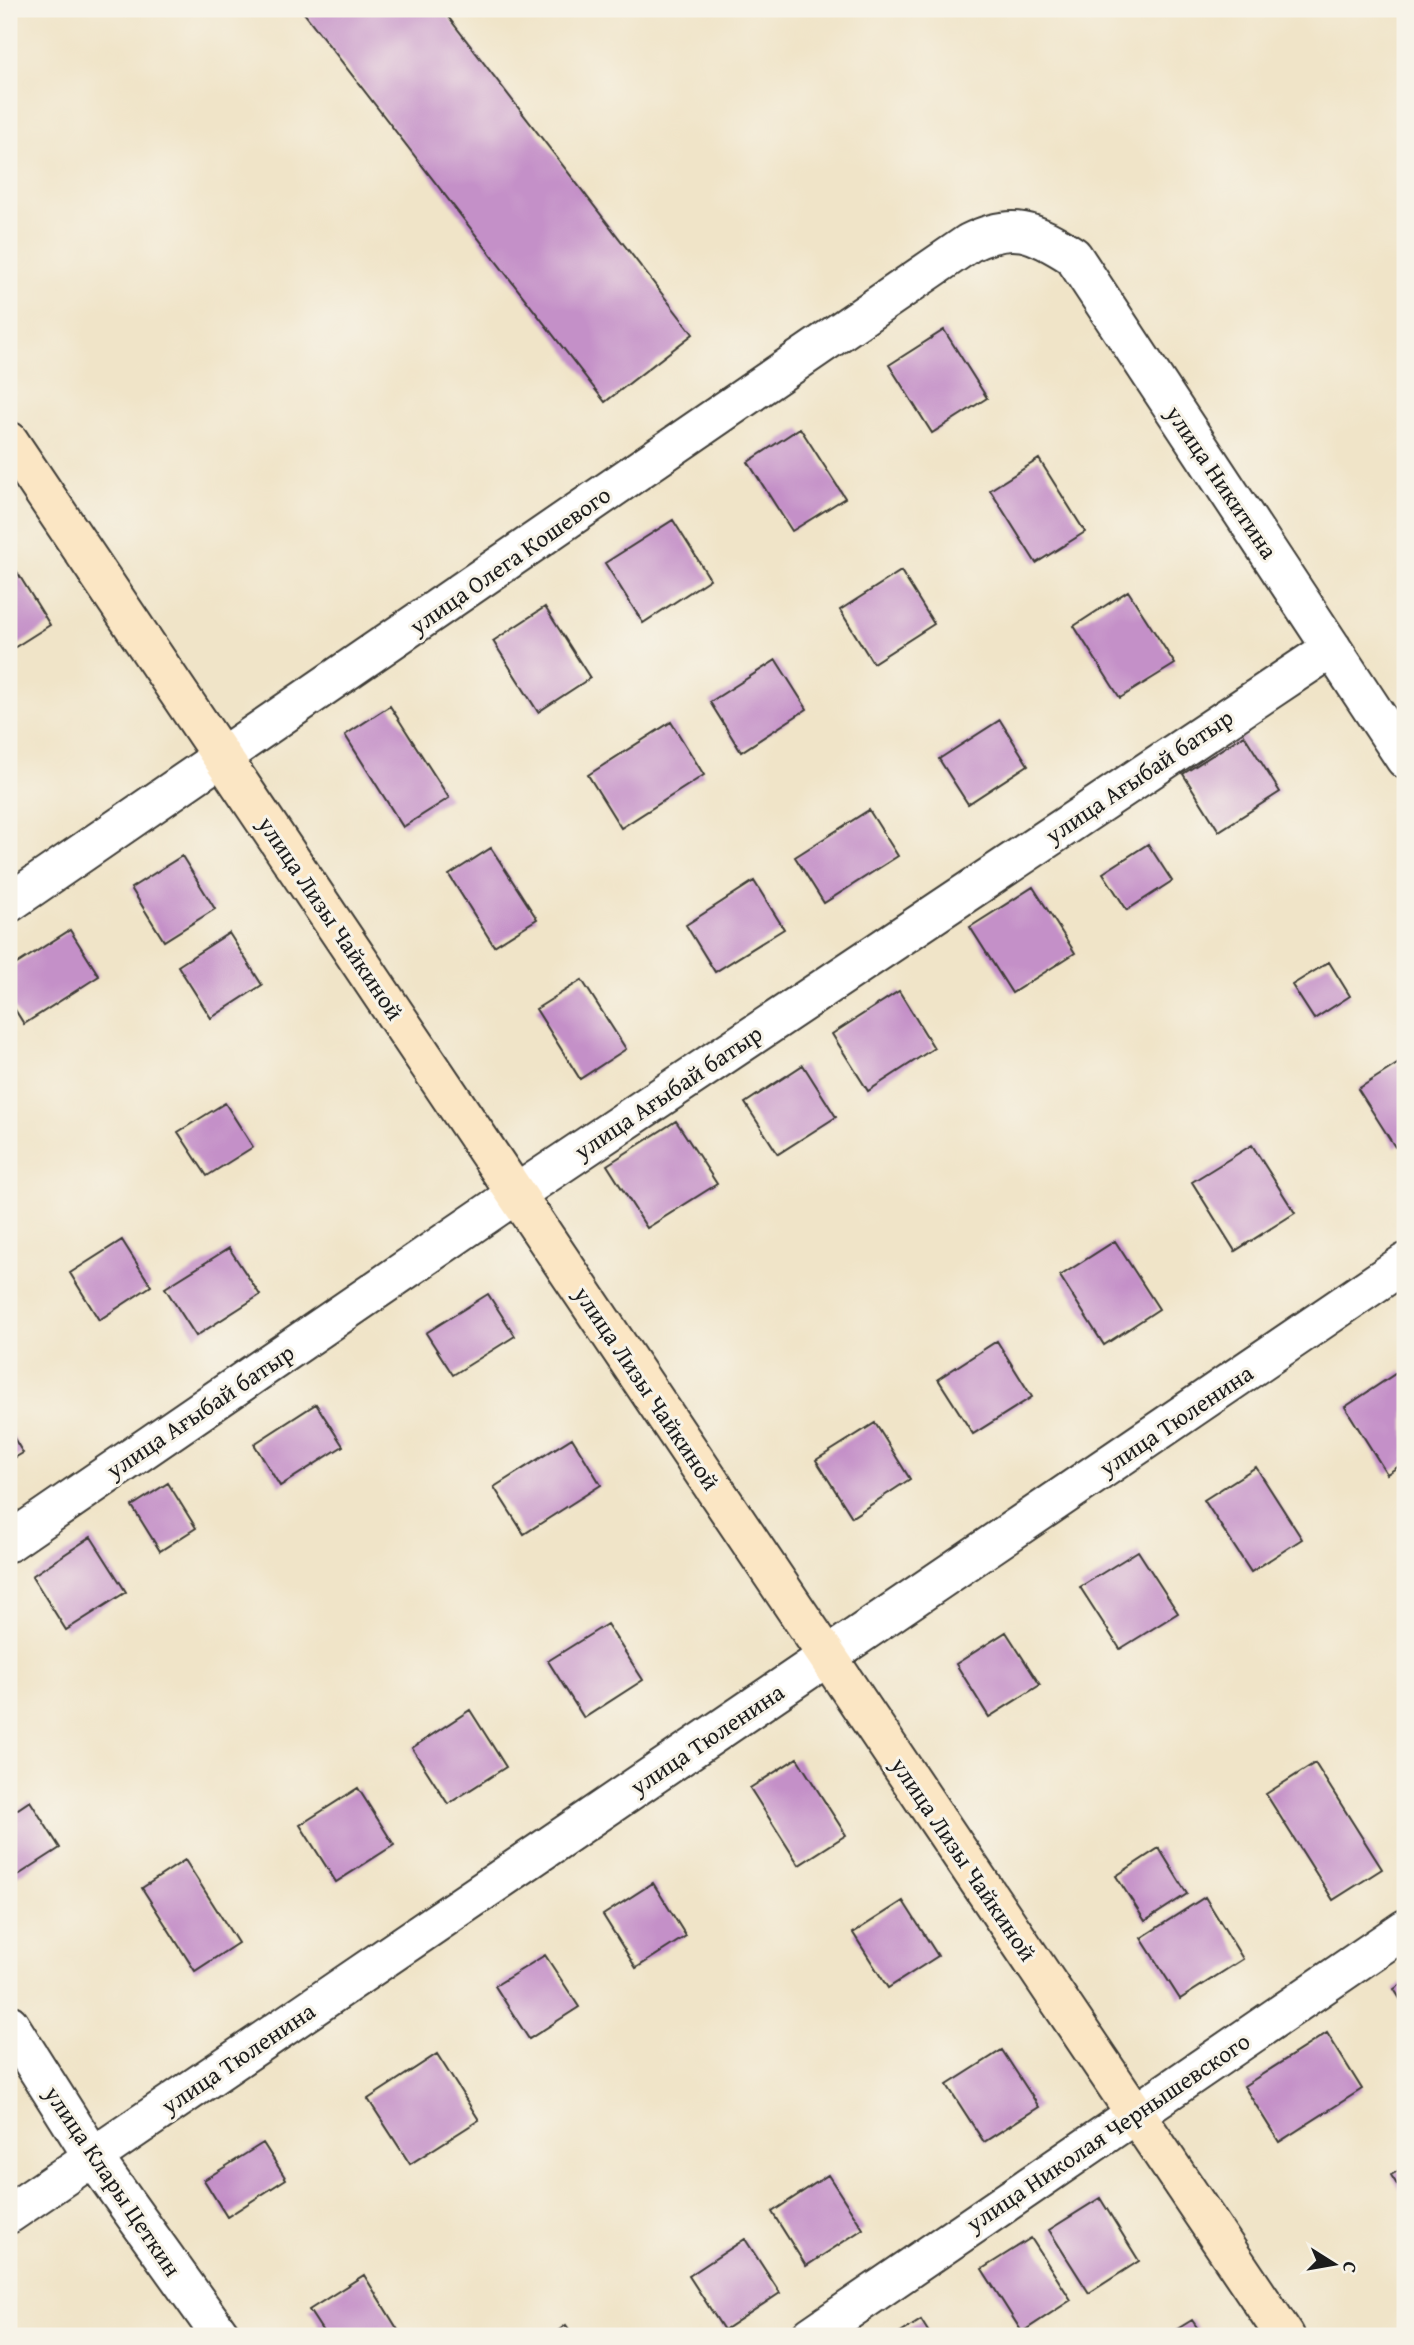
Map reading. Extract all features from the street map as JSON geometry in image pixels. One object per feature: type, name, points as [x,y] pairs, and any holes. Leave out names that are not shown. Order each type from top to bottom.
[{"type":"street","name":"улица Никитина","points":[[1017,230],[1043,237],[1073,256],[1405,759]]},
{"type":"street","name":"улица Олега Кошевого","points":[[9,903],[969,243],[988,234],[1017,230]]},
{"type":"street","name":"улица Лизы Чайкиной","points":[[9,441],[1285,2336]]},
{"type":"street","name":"улица Ағыбай батыр","points":[[9,1542],[516,1194],[1332,648]]},
{"type":"street","name":"улица Тюленина","points":[[9,2214],[1405,1263]]},
{"type":"street","name":"улица Николая Чернышевского","points":[[810,2336],[1405,1928]]},
{"type":"street","name":"улица Клары Цеткин","points":[[9,2024],[93,2157],[221,2336]]},
{"type":"building","points":[[301,9],[442,9],[693,334],[605,402]]},
{"type":"building","points":[[944,330],[987,398],[932,433],[889,365]]},
{"type":"building","points":[[800,428],[845,498],[792,531],[748,462]]},
{"type":"building","points":[[1039,459],[1085,532],[1036,563],[990,490]]},
{"type":"building","points":[[673,520],[710,579],[643,623],[605,563]]},
{"type":"building","points":[[9,559],[50,625],[9,651]]},
{"type":"building","points":[[901,571],[934,624],[873,663],[840,610]]},
{"type":"building","points":[[1128,591],[1175,664],[1120,698],[1074,626]]},
{"type":"building","points":[[545,607],[590,678],[538,712],[493,641]]},
{"type":"building","points":[[776,660],[807,709],[741,752],[710,702]]},
{"type":"building","points":[[390,706],[449,798],[403,827],[345,735]]},
{"type":"building","points":[[1000,720],[1028,765],[968,804],[939,759]]},
{"type":"building","points":[[671,722],[704,775],[621,828],[588,775]]},
{"type":"building","points":[[1244,735],[1280,792],[1219,831],[1183,774]]},
{"type":"building","points":[[869,810],[898,856],[824,903],[795,857]]},
{"type":"building","points":[[1148,844],[1172,881],[1127,910],[1103,873]]},
{"type":"building","points":[[491,848],[537,919],[494,946],[449,875]]},
{"type":"building","points":[[182,856],[215,909],[164,941],[131,888]]},
{"type":"building","points":[[754,881],[784,929],[715,972],[686,925]]},
{"type":"building","points":[[1033,887],[1075,953],[1012,993],[970,927]]},
{"type":"building","points":[[70,930],[99,976],[24,1024],[9,1000],[9,969]]},
{"type":"building","points":[[229,933],[262,985],[211,1018],[178,966]]},
{"type":"building","points":[[1329,962],[1350,996],[1314,1019],[1292,985]]},
{"type":"building","points":[[582,980],[626,1049],[580,1079],[536,1009]]},
{"type":"building","points":[[899,991],[934,1048],[868,1091],[832,1034]]},
{"type":"building","points":[[1405,1059],[1405,1141],[1395,1147],[1358,1089]]},
{"type":"building","points":[[803,1065],[836,1117],[778,1154],[745,1103]]},
{"type":"building","points":[[225,1103],[253,1147],[207,1176],[178,1132]]},
{"type":"building","points":[[676,1121],[717,1184],[647,1228],[607,1165]]},
{"type":"building","points":[[1252,1145],[1295,1213],[1235,1251],[1192,1182]]},
{"type":"building","points":[[122,1240],[151,1286],[99,1320],[70,1273]]},
{"type":"building","points":[[1115,1241],[1159,1309],[1104,1345],[1060,1276]]},
{"type":"building","points":[[229,1248],[260,1295],[196,1336],[165,1288]]},
{"type":"building","points":[[488,1294],[515,1336],[453,1375],[426,1333]]},
{"type":"building","points":[[997,1341],[1032,1397],[973,1434],[938,1379]]},
{"type":"building","points":[[1401,1370],[1405,1376],[1405,1462],[1387,1474],[1345,1407]]},
{"type":"building","points":[[316,1404],[343,1446],[280,1486],[254,1444]]},
{"type":"building","points":[[875,1423],[910,1479],[852,1517],[816,1460]]},
{"type":"building","points":[[9,1430],[23,1453],[9,1461]]},
{"type":"building","points":[[572,1438],[601,1485],[524,1534],[494,1487]]},
{"type":"building","points":[[1256,1467],[1302,1539],[1251,1572],[1204,1500]]},
{"type":"building","points":[[168,1483],[196,1528],[160,1551],[132,1506]]},
{"type":"building","points":[[91,1537],[126,1592],[66,1630],[32,1576]]},
{"type":"building","points":[[1138,1551],[1178,1613],[1120,1649],[1080,1587]]},
{"type":"building","points":[[607,1624],[643,1680],[584,1718],[548,1661]]},
{"type":"building","points":[[1006,1632],[1040,1685],[989,1717],[956,1664]]},
{"type":"building","points":[[470,1710],[506,1767],[448,1804],[412,1748]]},
{"type":"building","points":[[797,1758],[846,1835],[799,1865],[750,1788]]},
{"type":"building","points":[[1315,1763],[1382,1869],[1333,1900],[1266,1794]]},
{"type":"building","points":[[358,1788],[394,1845],[336,1882],[300,1825]]},
{"type":"building","points":[[30,1801],[60,1848],[9,1881],[9,1815]]},
{"type":"building","points":[[1159,1848],[1187,1894],[1145,1921],[1116,1876]]},
{"type":"building","points":[[185,1860],[238,1943],[195,1971],[142,1888]]},
{"type":"building","points":[[653,1883],[686,1936],[636,1968],[603,1915]]},
{"type":"building","points":[[1205,1897],[1243,1959],[1180,1999],[1141,1938]]},
{"type":"building","points":[[903,1901],[938,1956],[888,1988],[853,1933]]},
{"type":"building","points":[[545,1955],[579,2007],[529,2039],[495,1986]]},
{"type":"building","points":[[1405,1982],[1405,2007],[1394,1989]]},
{"type":"building","points":[[1327,2033],[1362,2089],[1279,2142],[1244,2086]]},
{"type":"building","points":[[1002,2050],[1039,2107],[984,2142],[947,2085]]},
{"type":"building","points":[[437,2054],[479,2120],[410,2164],[368,2099]]},
{"type":"building","points":[[263,2143],[286,2179],[227,2217],[204,2180]]},
{"type":"building","points":[[1405,2167],[1405,2197],[1391,2175]]},
{"type":"building","points":[[828,2175],[863,2229],[806,2266],[772,2212]]},
{"type":"building","points":[[1100,2198],[1139,2261],[1089,2293],[1049,2230]]},
{"type":"building","points":[[1031,2238],[1071,2300],[1022,2332],[982,2269]]},
{"type":"building","points":[[745,2239],[780,2293],[724,2330],[689,2276]]},
{"type":"building","points":[[364,2275],[398,2330],[388,2336],[326,2336],[309,2310]]},
{"type":"building","points":[[921,2320],[931,2336],[896,2336]]},
{"type":"building","points":[[1192,2320],[1203,2336],[1166,2336]]},
{"type":"building","points":[[566,2325],[574,2336],[551,2336]]}]
